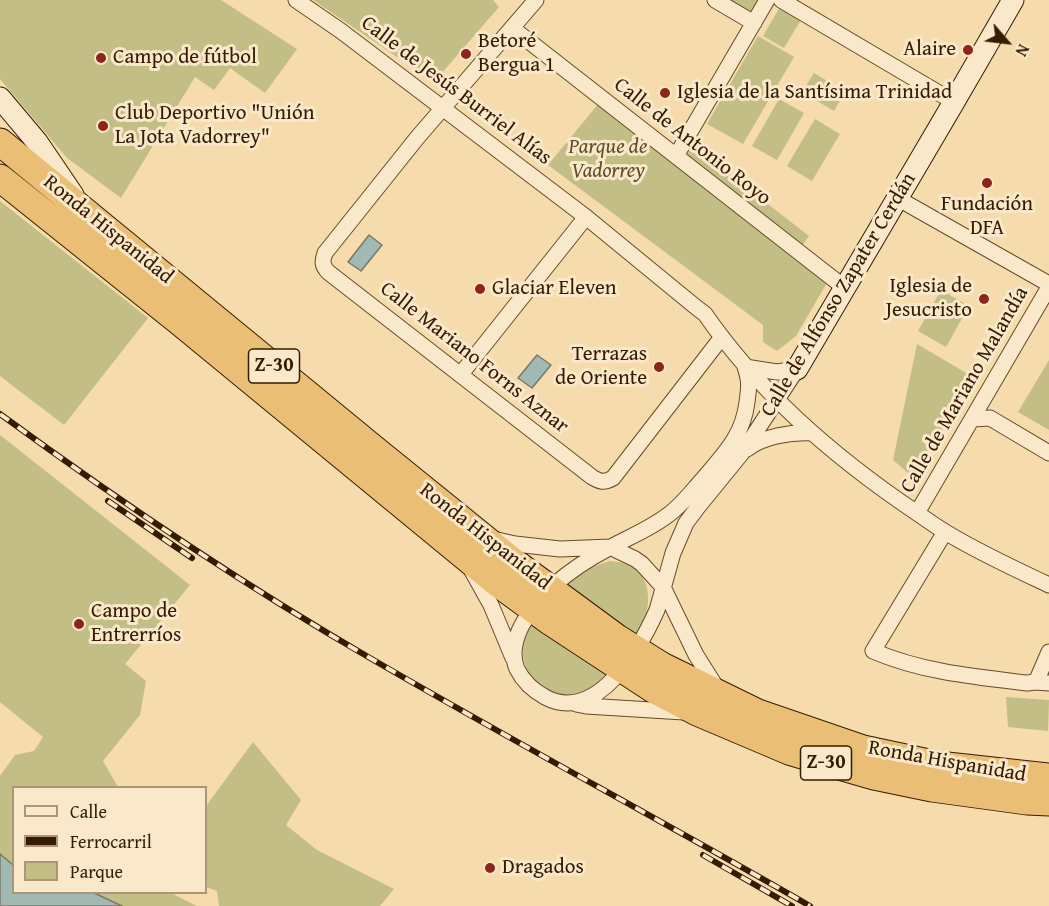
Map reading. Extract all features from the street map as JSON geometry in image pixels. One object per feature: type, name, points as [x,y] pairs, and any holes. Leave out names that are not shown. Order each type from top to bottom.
[{"type":"highway","name":"Ronda Hispanidad","points":[[0,142],[86,213],[472,545],[495,581],[541,599],[550,622],[628,659],[662,666],[758,713],[863,749],[938,765],[1049,777]]},
{"type":"highway","name":"Ronda Hispanidad","points":[[0,178],[180,322],[472,545]]},
{"type":"highway","name":"Ronda Hispanidad","points":[[628,659],[652,689],[697,712],[789,751],[874,776],[932,788],[1049,802]]},
{"type":"street","name":"Calle de Jesús Burriel Alías","points":[[296,0],[443,107],[586,217],[705,314],[745,367],[812,432],[856,469],[945,532],[985,555],[1049,585]]},
{"type":"street","points":[[443,107],[536,0]]},
{"type":"street","points":[[715,0],[754,22]]},
{"type":"street","points":[[676,156],[767,0]]},
{"type":"street","points":[[781,0],[954,102]]},
{"type":"street","name":"Calle de Alfonso Zapater Cerdán","points":[[663,587],[677,542],[686,523],[742,453],[778,400],[1013,0]]},
{"type":"street","name":"Calle de Antonio Royo","points":[[512,28],[845,288]]},
{"type":"street","points":[[0,99],[37,142],[86,213]]},
{"type":"street","name":"Calle Mariano Forns Aznar","points":[[443,107],[325,253],[322,261],[328,272],[600,482],[613,478],[722,337]]},
{"type":"street","points":[[897,198],[1049,285]]},
{"type":"street","points":[[461,374],[586,217]]},
{"type":"street","name":"Calle de Mariano Malandía","points":[[917,513],[1049,285]]},
{"type":"street","points":[[514,660],[517,635],[541,599],[571,571],[610,547],[655,525],[673,512],[729,448],[742,427],[746,413],[750,381],[745,367],[777,372],[797,369]]},
{"type":"street","points":[[973,419],[990,418],[1049,453]]},
{"type":"street","points":[[742,453],[752,445],[774,437],[812,432]]},
{"type":"street","points":[[945,532],[873,651],[897,661],[952,674],[1027,683],[1042,683],[1049,652]]},
{"type":"street","points":[[697,712],[563,703],[536,691],[521,675],[514,660],[491,605],[472,545],[515,544],[560,549],[610,547],[629,555],[642,564],[663,587],[696,655],[722,695]]},
{"type":"street","points":[[573,703],[594,696],[602,690],[628,659],[646,633],[663,587]]},
{"type":"green space","name":"Club Deportivo \"Unión La Jota Vadorrey\"","points":[[0,0],[221,0],[297,49],[265,93],[230,68],[214,90],[195,77],[121,198],[67,158],[0,79]]},
{"type":"green space","points":[[313,0],[493,0],[499,7],[434,82]]},
{"type":"green space","points":[[727,0],[760,0],[752,15]]},
{"type":"green space","points":[[780,7],[801,20],[784,48],[763,36]]},
{"type":"green space","points":[[758,36],[794,57],[743,144],[707,124]]},
{"type":"green space","points":[[814,73],[845,92],[834,111],[802,92]]},
{"type":"green space","points":[[779,99],[804,113],[777,160],[752,146]]},
{"type":"green space","name":"Parque de Vadorrey","points":[[599,103],[828,281],[796,336],[777,351],[763,342],[763,325],[548,165]]},
{"type":"green space","points":[[815,119],[840,134],[812,181],[787,166]]},
{"type":"green space","points":[[693,146],[809,236],[802,246],[686,156]]},
{"type":"green space","points":[[0,201],[148,318],[64,425],[0,376]]},
{"type":"green space","points":[[941,290],[969,306],[946,347],[918,331]]},
{"type":"green space","points":[[917,344],[973,377],[914,478],[893,460]]},
{"type":"green space","points":[[1049,360],[1049,430],[1018,412]]},
{"type":"green space","name":"Campo de Entrerríos","points":[[0,435],[190,585],[125,664],[146,681],[140,715],[103,761],[117,786],[12,786],[12,864],[0,854],[0,776],[15,755],[34,751],[43,737],[0,702]]},
{"type":"green space","points":[[610,561],[631,567],[644,579],[648,597],[647,608],[645,619],[636,636],[564,587],[585,571]]},
{"type":"green space","points":[[533,620],[609,672],[593,687],[574,695],[555,693],[539,684],[527,669],[523,651],[526,635]]},
{"type":"green space","points":[[1006,697],[1049,700],[1048,731],[1008,727]]},
{"type":"green space","points":[[253,742],[301,800],[286,825],[317,850],[394,889],[380,906],[219,906],[217,891],[207,887],[207,805]]},
{"type":"green space","points":[[96,894],[173,894],[197,906],[122,906]]},
{"type":"water","points":[[369,235],[382,245],[361,271],[348,262]]},
{"type":"water","points":[[537,355],[551,365],[532,388],[518,378]]},
{"type":"water","points":[[0,854],[12,864],[12,894],[96,894],[122,906],[0,906]]},
{"type":"railway","points":[[0,414],[182,541],[322,630],[810,906]]},
{"type":"railway","points":[[108,501],[192,558]]},
{"type":"railway","points":[[703,855],[792,906]]},
{"type":"place","name":"Alaire","points":[[968,50]]},
{"type":"place","name":"Betoré Bergua 1","points":[[466,54]]},
{"type":"place","name":"Campo de fútbol","points":[[101,58]]},
{"type":"place","name":"Iglesia de la Santísima Trinidad","points":[[665,93]]},
{"type":"place","name":"Club Deportivo \"Unión La Jota Vadorrey\"","points":[[103,126]]},
{"type":"place","name":"Fundación DFA","points":[[987,183]]},
{"type":"place","name":"Glaciar Eleven","points":[[480,289]]},
{"type":"place","name":"Iglesia de Jesucristo","points":[[984,299]]},
{"type":"place","name":"Terrazas de Oriente","points":[[659,367]]},
{"type":"place","name":"Campo de Entrerríos","points":[[79,624]]},
{"type":"place","name":"Dragados","points":[[490,868]]}]
